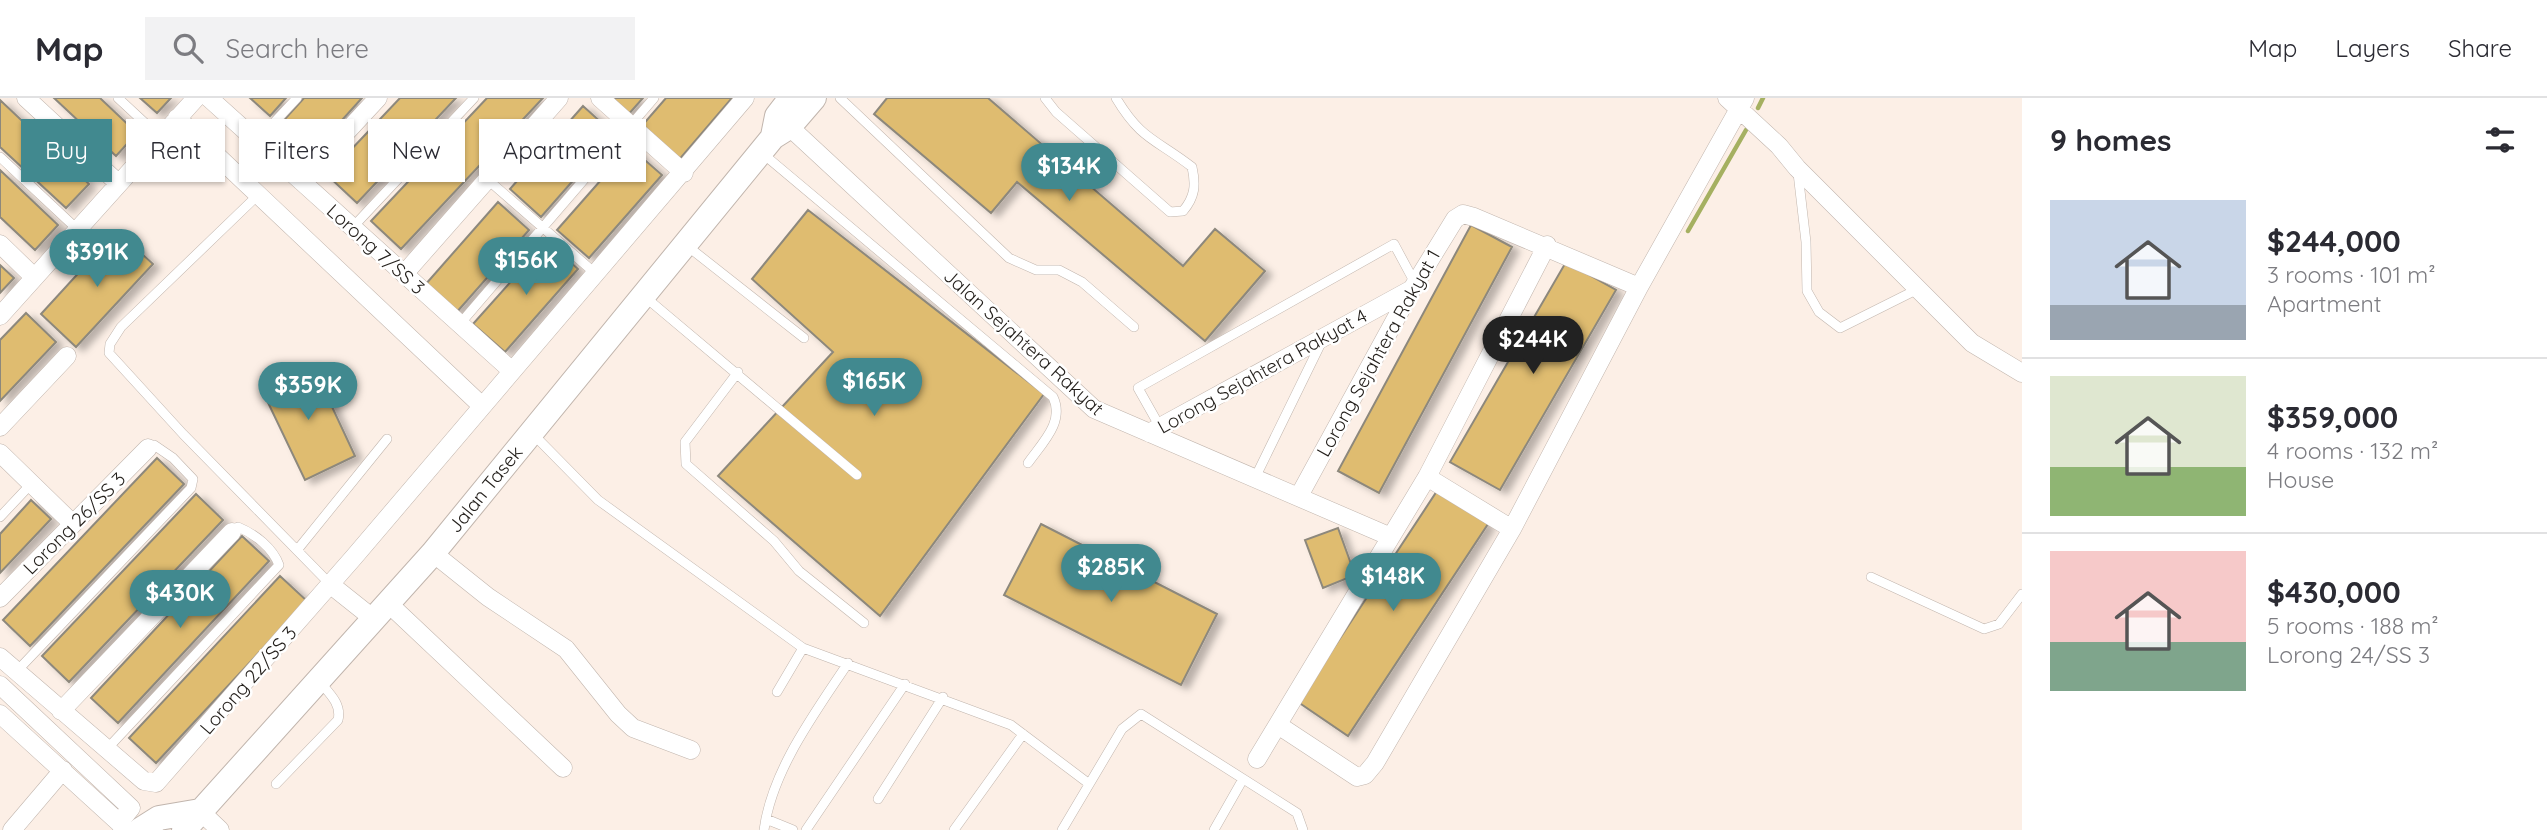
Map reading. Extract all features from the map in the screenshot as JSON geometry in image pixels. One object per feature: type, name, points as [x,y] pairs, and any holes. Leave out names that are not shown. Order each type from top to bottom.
[{"type":"main road","name":"Jalan Tasek","points":[[184,830],[433,553],[778,126],[814,98]]},
{"type":"main road","points":[[129,823],[200,811]]},
{"type":"street","points":[[26,98],[118,183]]},
{"type":"street","points":[[207,98],[177,118],[482,406]]},
{"type":"street","name":"Lorong 7/SS 3","points":[[207,98],[239,126]]},
{"type":"street","points":[[354,124],[378,98]]},
{"type":"street","points":[[540,119],[559,98]]},
{"type":"street","points":[[600,98],[624,119]]},
{"type":"street","name":"Lorong 22/SS 3","points":[[106,750],[148,784],[156,783],[166,775],[684,173],[745,98]]},
{"type":"street","points":[[1278,725],[1357,777],[1365,775],[1376,763],[1512,529],[1737,101],[1797,168],[1972,343],[2022,373]]},
{"type":"street","name":"Jalan Sejahtera Rakyat","points":[[778,126],[1094,410],[1154,430],[1255,478],[1391,537]]},
{"type":"street","points":[[646,139],[684,173]]},
{"type":"street","points":[[0,316],[126,174]]},
{"type":"street","name":"Lorong 7/SS 3","points":[[302,182],[512,371]]},
{"type":"street","points":[[404,274],[484,182]]},
{"type":"street","name":"Lorong Sejahtera Rakyat 1","points":[[1299,496],[1449,225],[1463,214],[1548,245]]},
{"type":"street","points":[[0,244],[34,277]]},
{"type":"street","points":[[1257,759],[1427,477],[1548,245],[1639,287]]},
{"type":"street","name":"Lorong Sejahtera Rakyat 4","points":[[1154,430],[1413,286]]},
{"type":"street","points":[[0,427],[67,356]]},
{"type":"street","name":"Lorong 26/SS 3","points":[[0,598],[148,449]]},
{"type":"street","points":[[0,453],[73,524]]},
{"type":"street","points":[[1427,477],[1512,529]]},
{"type":"street","points":[[61,711],[232,532]]},
{"type":"street","points":[[433,553],[488,597],[566,649],[618,715],[633,728],[691,750]]},
{"type":"street","points":[[331,585],[382,612],[563,768]]},
{"type":"street","points":[[0,657],[106,750]]},
{"type":"street","points":[[0,685],[129,823]]},
{"type":"street","points":[[0,713],[63,770],[129,823]]},
{"type":"street","points":[[12,830],[63,770]]},
{"type":"street","points":[[200,811],[220,830]]},
{"type":"lane","points":[[118,98],[141,119]]},
{"type":"lane","points":[[277,119],[297,98]]},
{"type":"lane","points":[[352,228],[474,98]]},
{"type":"lane","points":[[636,119],[654,98]]},
{"type":"lane","points":[[840,98],[1009,258],[1036,270],[1059,270],[1082,282],[1134,327]]},
{"type":"lane","points":[[1045,98],[1056,112],[1170,212],[1183,211],[1193,199],[1196,181],[1192,167],[1144,136],[1132,124],[1116,98]]},
{"type":"lane","points":[[778,126],[1054,397],[1059,408],[1054,427],[1028,463]]},
{"type":"lane","points":[[0,157],[77,229]]},
{"type":"lane","points":[[1797,168],[1806,242],[1807,291],[1819,312],[1840,328],[1918,289]]},
{"type":"lane","points":[[490,182],[596,274]]},
{"type":"lane","points":[[459,325],[582,182]]},
{"type":"lane","points":[[258,195],[121,327],[110,344],[109,353],[183,434],[331,585]]},
{"type":"lane","points":[[684,244],[804,338]]},
{"type":"lane","points":[[1154,430],[1138,388],[1394,244],[1413,286]]},
{"type":"lane","points":[[643,295],[738,372],[857,475]]},
{"type":"lane","points":[[1255,478],[1324,337]]},
{"type":"lane","points":[[738,372],[685,442],[686,464],[774,541],[799,571],[864,623]]},
{"type":"lane","points":[[531,433],[598,500],[803,648],[943,697],[1011,725],[1088,783]]},
{"type":"lane","points":[[298,549],[387,439]]},
{"type":"lane","points":[[16,672],[191,488],[193,479],[173,458],[153,445],[148,449]]},
{"type":"lane","points":[[0,517],[32,484]]},
{"type":"lane","points":[[106,750],[279,565],[276,555],[249,532],[238,527],[232,532]]},
{"type":"lane","points":[[1871,577],[1984,629],[1999,624],[2022,594]]},
{"type":"lane","points":[[777,692],[803,648]]},
{"type":"lane","points":[[764,830],[767,807],[803,733],[848,663]]},
{"type":"lane","points":[[276,784],[338,720],[340,712],[335,701],[319,681]]},
{"type":"lane","points":[[806,830],[905,684]]},
{"type":"lane","points":[[877,799],[943,697]]},
{"type":"lane","points":[[1062,830],[1122,730],[1141,714],[1297,813],[1303,830]]},
{"type":"lane","points":[[954,830],[1023,734]]},
{"type":"lane","points":[[1214,830],[1243,779]]},
{"type":"lane","points":[[765,819],[793,830]]},
{"type":"building","points":[[54,98],[100,98],[126,123],[126,145],[116,156],[112,152],[112,119],[76,119]]},
{"type":"building","points":[[140,98],[171,98],[157,113]]},
{"type":"building","points":[[250,98],[286,98],[270,116]]},
{"type":"building","points":[[304,98],[362,98],[343,119],[285,119]]},
{"type":"building","points":[[400,98],[456,98],[436,119],[380,119]]},
{"type":"building","points":[[487,98],[543,98],[523,119],[479,119],[479,166],[465,181],[465,121]]},
{"type":"building","points":[[606,98],[643,98],[627,116]]},
{"type":"building","points":[[666,98],[732,98],[678,161],[646,133],[646,121]]},
{"type":"building","points":[[887,98],[988,98],[1183,266],[1215,229],[1265,271],[1205,341],[1017,182],[991,213],[874,114]]},
{"type":"building","points":[[0,100],[21,120],[21,166],[0,147]]},
{"type":"building","points":[[583,106],[597,119],[572,119]]},
{"type":"building","points":[[368,132],[368,182],[377,182],[357,203],[334,182],[354,182],[354,147]]},
{"type":"building","points":[[646,161],[662,175],[589,258],[557,230],[599,182],[646,182]]},
{"type":"building","points":[[0,170],[58,225],[35,250],[0,217]]},
{"type":"building","points":[[38,182],[87,182],[89,184],[66,208]]},
{"type":"building","points":[[408,182],[464,182],[401,249],[371,221]]},
{"type":"building","points":[[516,182],[572,182],[541,217],[510,189]]},
{"type":"building","points":[[498,202],[529,230],[456,313],[425,285]]},
{"type":"building","points":[[808,210],[1044,394],[880,616],[718,476],[833,352],[752,279]]},
{"type":"building","points":[[1471,225],[1512,247],[1379,493],[1338,471]]},
{"type":"building","points":[[117,231],[153,264],[76,347],[41,314]]},
{"type":"building","points":[[547,241],[578,269],[505,352],[473,324]]},
{"type":"building","points":[[1566,262],[1616,290],[1500,490],[1450,462]]},
{"type":"building","points":[[0,265],[14,278],[0,293]]},
{"type":"building","points":[[26,313],[56,342],[0,401],[0,340]]},
{"type":"building","points":[[312,364],[355,456],[305,480],[261,388]]},
{"type":"building","points":[[157,458],[184,484],[30,646],[3,620]]},
{"type":"building","points":[[1437,491],[1488,524],[1348,736],[1298,702]]},
{"type":"building","points":[[196,494],[223,520],[69,682],[42,656]]},
{"type":"building","points":[[31,500],[51,519],[0,573],[0,534]]},
{"type":"building","points":[[1041,524],[1217,614],[1181,685],[1004,595]]},
{"type":"building","points":[[1338,528],[1355,575],[1323,588],[1305,540]]},
{"type":"building","points":[[242,536],[269,561],[118,723],[91,698]]},
{"type":"building","points":[[280,576],[307,601],[156,763],[129,738]]},
{"type":"waterway","points":[[1758,108],[1763,98]]},
{"type":"waterway","points":[[1688,231],[1746,130]]}]
